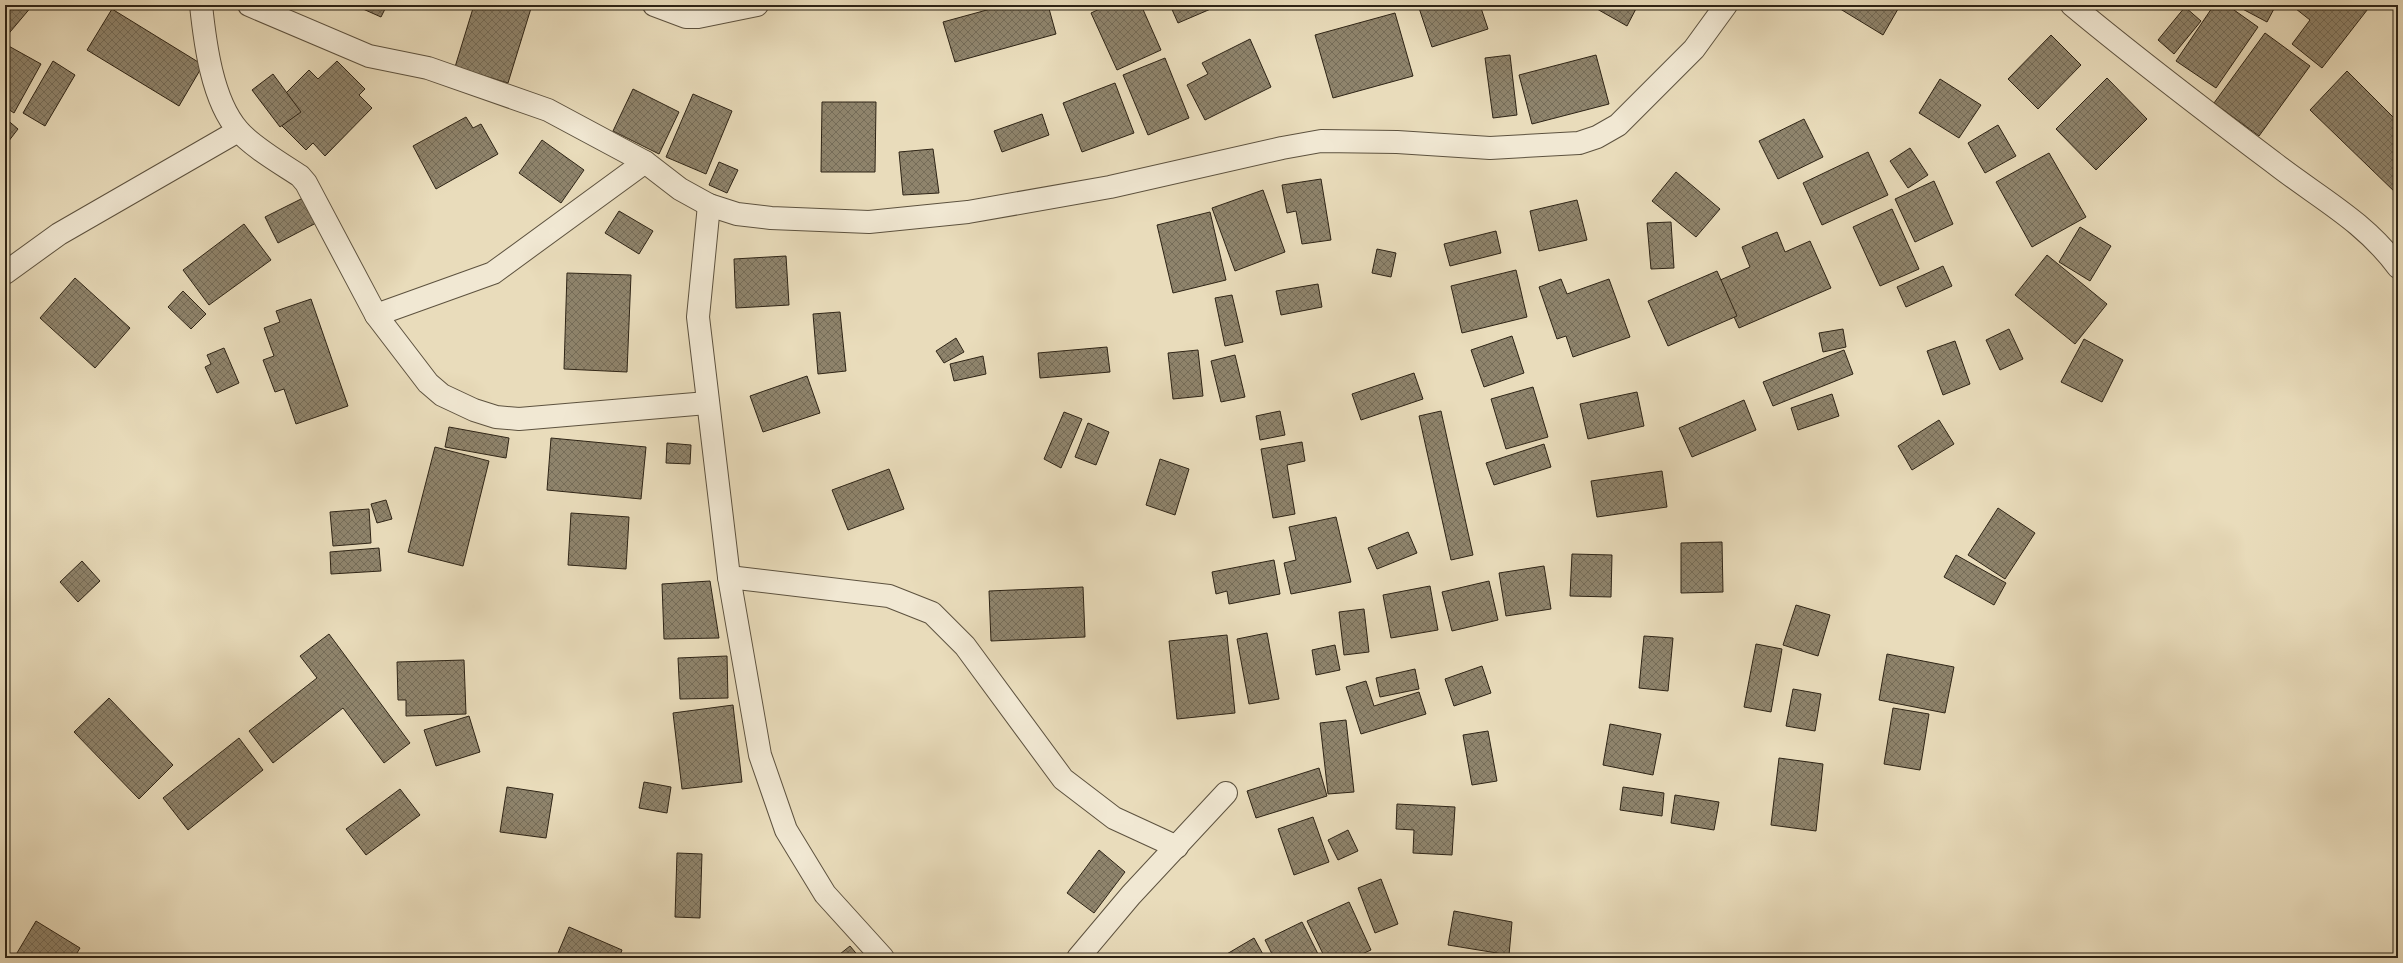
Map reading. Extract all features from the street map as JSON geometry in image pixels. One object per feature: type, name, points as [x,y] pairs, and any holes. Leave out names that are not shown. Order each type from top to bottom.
[{"type":"street","points":[[201,5],[205,42],[216,87],[230,120],[238,131],[300,176],[306,183],[376,315],[415,367],[442,395],[474,410],[496,417],[519,419],[707,403]]},
{"type":"street","points":[[249,5],[369,56],[428,68],[548,110],[645,162],[680,189],[709,205],[737,214],[764,217],[869,222],[968,212],[1110,187],[1282,148],[1321,141],[1397,142],[1490,148],[1579,143],[1597,137],[1618,125],[1694,49],[1726,5]]},
{"type":"street","points":[[654,5],[686,17],[698,17],[757,5]]},
{"type":"street","points":[[2072,5],[2128,52],[2288,174],[2332,202],[2367,232],[2398,267]]},
{"type":"street","points":[[5,273],[60,234],[238,131]]},
{"type":"street","points":[[376,315],[493,273],[645,162]]},
{"type":"street","points":[[709,205],[698,317],[707,403],[729,577],[760,754],[786,830],[825,894],[883,958]]},
{"type":"street","points":[[729,577],[889,596],[932,613],[965,646],[1063,779],[1114,818],[1177,847]]},
{"type":"street","points":[[1078,958],[1131,895],[1226,793]]},
{"type":"building","points":[[5,5],[32,6],[5,38]]},
{"type":"building","points":[[354,5],[387,5],[381,17]]},
{"type":"building","points":[[474,5],[532,5],[508,83],[455,67]]},
{"type":"building","points":[[1005,5],[1048,5],[1056,34],[955,62],[943,22]]},
{"type":"building","points":[[1108,5],[1141,5],[1161,50],[1117,70],[1091,13]]},
{"type":"building","points":[[1170,5],[1220,5],[1178,23]]},
{"type":"building","points":[[1418,5],[1480,5],[1488,29],[1432,47]]},
{"type":"building","points":[[1590,5],[1638,5],[1627,26]]},
{"type":"building","points":[[1838,5],[1891,5],[1898,9],[1883,35],[1837,7]]},
{"type":"building","points":[[2214,5],[2227,5],[2258,27],[2216,88],[2176,61]]},
{"type":"building","points":[[2235,5],[2276,5],[2267,22]]},
{"type":"building","points":[[2291,5],[2371,5],[2322,68],[2292,44],[2310,20]]},
{"type":"building","points":[[2185,7],[2201,21],[2174,54],[2158,40]]},
{"type":"building","points":[[112,9],[203,65],[179,106],[87,50]]},
{"type":"building","points":[[1395,13],[1413,76],[1333,98],[1315,35]]},
{"type":"building","points":[[2265,33],[2310,66],[2259,136],[2214,103]]},
{"type":"building","points":[[2051,35],[2081,65],[2038,109],[2008,79]]},
{"type":"building","points":[[1250,39],[1271,87],[1205,120],[1187,85],[1208,74],[1202,63]]},
{"type":"building","points":[[5,44],[41,64],[14,113],[5,107]]},
{"type":"building","points":[[1510,55],[1517,115],[1493,118],[1485,58]]},
{"type":"building","points":[[1596,55],[1609,104],[1532,124],[1519,75]]},
{"type":"building","points":[[1165,58],[1189,118],[1148,135],[1123,75]]},
{"type":"building","points":[[53,61],[75,75],[45,126],[23,113]]},
{"type":"building","points":[[337,61],[365,89],[359,95],[372,108],[325,156],[313,143],[306,150],[274,118],[287,105],[281,98],[309,70],[318,79]]},
{"type":"building","points":[[2347,71],[2398,122],[2398,195],[2310,110]]},
{"type":"building","points":[[273,74],[301,112],[280,127],[252,90]]},
{"type":"building","points":[[2107,78],[2147,119],[2096,170],[2056,129]]},
{"type":"building","points":[[1940,79],[1981,105],[1959,138],[1919,113]]},
{"type":"building","points":[[1115,83],[1134,133],[1082,152],[1063,103]]},
{"type":"building","points":[[633,89],[679,112],[659,154],[613,131]]},
{"type":"building","points":[[693,94],[732,111],[706,174],[666,157]]},
{"type":"building","points":[[822,102],[876,102],[875,172],[821,172]]},
{"type":"building","points":[[1042,114],[1049,135],[1002,152],[994,131]]},
{"type":"building","points":[[466,117],[473,128],[481,124],[498,154],[436,189],[413,146]]},
{"type":"building","points":[[5,118],[18,129],[8,142],[5,140]]},
{"type":"building","points":[[1804,119],[1823,157],[1778,179],[1759,141]]},
{"type":"building","points":[[1998,125],[2016,156],[1985,173],[1968,143]]},
{"type":"building","points":[[542,140],[584,170],[561,203],[519,173]]},
{"type":"building","points":[[1910,148],[1928,175],[1908,188],[1890,161]]},
{"type":"building","points":[[933,149],[939,193],[903,195],[899,152]]},
{"type":"building","points":[[1868,152],[1888,195],[1822,225],[1803,183]]},
{"type":"building","points":[[2049,153],[2086,217],[2032,247],[1996,182]]},
{"type":"building","points":[[719,162],[738,170],[727,193],[709,185]]},
{"type":"building","points":[[1676,172],[1720,209],[1696,237],[1652,201]]},
{"type":"building","points":[[1321,179],[1331,240],[1302,244],[1296,211],[1287,213],[1282,185]]},
{"type":"building","points":[[1934,181],[1953,224],[1915,242],[1895,199]]},
{"type":"building","points":[[1263,190],[1285,252],[1235,271],[1212,208]]},
{"type":"building","points":[[305,197],[318,222],[278,243],[265,217]]},
{"type":"building","points":[[1577,200],[1587,240],[1539,251],[1530,211]]},
{"type":"building","points":[[1892,209],[1919,269],[1880,286],[1853,227]]},
{"type":"building","points":[[619,211],[653,231],[639,254],[605,233]]},
{"type":"building","points":[[1210,212],[1226,280],[1173,293],[1157,225]]},
{"type":"building","points":[[1671,222],[1674,268],[1651,269],[1647,223]]},
{"type":"building","points":[[244,224],[271,260],[209,305],[183,270]]},
{"type":"building","points":[[2080,227],[2111,246],[2090,281],[2059,262]]},
{"type":"building","points":[[1496,231],[1501,253],[1450,266],[1444,244]]},
{"type":"building","points":[[1777,232],[1785,252],[1810,241],[1831,288],[1739,328],[1718,281],[1750,267],[1742,247]]},
{"type":"building","points":[[1377,249],[1396,253],[1391,277],[1372,273]]},
{"type":"building","points":[[2047,255],[2107,304],[2075,344],[2015,295]]},
{"type":"building","points":[[786,256],[789,305],[736,308],[734,259]]},
{"type":"building","points":[[1943,266],[1952,286],[1906,307],[1897,287]]},
{"type":"building","points":[[1516,270],[1527,317],[1462,333],[1451,286]]},
{"type":"building","points":[[1717,271],[1737,316],[1668,346],[1648,301]]},
{"type":"building","points":[[567,273],[631,275],[627,372],[564,369]]},
{"type":"building","points":[[75,278],[130,328],[95,368],[40,318]]},
{"type":"building","points":[[1561,279],[1567,294],[1609,279],[1630,337],[1573,357],[1566,336],[1557,339],[1539,287]]},
{"type":"building","points":[[1318,284],[1322,307],[1281,315],[1276,291]]},
{"type":"building","points":[[183,291],[206,314],[191,329],[168,307]]},
{"type":"building","points":[[1232,295],[1243,342],[1225,346],[1215,298]]},
{"type":"building","points":[[311,299],[348,406],[296,424],[284,389],[275,392],[263,360],[274,356],[264,328],[280,322],[276,311]]},
{"type":"building","points":[[840,312],[846,371],[818,374],[813,314]]},
{"type":"building","points":[[1843,329],[1846,347],[1823,352],[1819,333]]},
{"type":"building","points":[[2009,329],[2023,359],[2000,370],[1986,340]]},
{"type":"building","points":[[1512,336],[1524,373],[1484,387],[1471,350]]},
{"type":"building","points":[[956,338],[964,352],[944,363],[936,351]]},
{"type":"building","points":[[2084,339],[2123,360],[2102,402],[2061,382]]},
{"type":"building","points":[[1955,341],[1970,384],[1943,395],[1927,351]]},
{"type":"building","points":[[1107,347],[1110,372],[1040,378],[1038,353]]},
{"type":"building","points":[[224,348],[239,383],[217,393],[205,367],[211,364],[207,355]]},
{"type":"building","points":[[1198,350],[1203,396],[1173,399],[1168,353]]},
{"type":"building","points":[[1844,350],[1853,374],[1773,406],[1763,382]]},
{"type":"building","points":[[1235,355],[1245,397],[1221,402],[1211,361]]},
{"type":"building","points":[[983,356],[986,374],[954,381],[950,364]]},
{"type":"building","points":[[1414,373],[1423,399],[1361,420],[1352,394]]},
{"type":"building","points":[[807,376],[820,413],[763,432],[750,396]]},
{"type":"building","points":[[1533,387],[1548,437],[1506,449],[1491,399]]},
{"type":"building","points":[[1637,392],[1644,426],[1588,439],[1580,404]]},
{"type":"building","points":[[1832,394],[1839,416],[1798,430],[1791,408]]},
{"type":"building","points":[[1744,400],[1756,430],[1692,457],[1679,428]]},
{"type":"building","points":[[1280,411],[1285,435],[1260,440],[1256,416]]},
{"type":"building","points":[[1441,411],[1473,555],[1451,560],[1419,416]]},
{"type":"building","points":[[1064,412],[1082,419],[1061,468],[1044,459]]},
{"type":"building","points":[[1939,420],[1954,444],[1912,470],[1898,446]]},
{"type":"building","points":[[1088,423],[1109,432],[1096,465],[1075,457]]},
{"type":"building","points":[[449,427],[509,438],[506,458],[445,447]]},
{"type":"building","points":[[551,438],[646,447],[641,499],[547,490]]},
{"type":"building","points":[[1302,442],[1305,461],[1287,465],[1295,514],[1273,518],[1261,449]]},
{"type":"building","points":[[667,443],[691,445],[690,464],[666,463]]},
{"type":"building","points":[[1544,444],[1551,467],[1494,485],[1486,463]]},
{"type":"building","points":[[435,447],[489,461],[463,566],[408,552]]},
{"type":"building","points":[[1160,459],[1189,469],[1175,515],[1146,505]]},
{"type":"building","points":[[889,469],[904,509],[848,530],[832,490]]},
{"type":"building","points":[[1662,471],[1667,507],[1597,517],[1591,481]]},
{"type":"building","points":[[386,500],[392,519],[377,523],[371,504]]},
{"type":"building","points":[[1998,508],[2035,533],[2005,579],[1968,555]]},
{"type":"building","points":[[369,509],[371,543],[333,546],[330,512]]},
{"type":"building","points":[[571,513],[629,517],[626,569],[568,565]]},
{"type":"building","points":[[1336,517],[1351,582],[1291,594],[1284,563],[1296,560],[1289,527]]},
{"type":"building","points":[[1408,532],[1417,553],[1377,569],[1368,548]]},
{"type":"building","points":[[1722,542],[1723,592],[1681,593],[1681,543]]},
{"type":"building","points":[[379,548],[381,571],[331,574],[330,552]]},
{"type":"building","points":[[1572,554],[1612,555],[1611,597],[1570,596]]},
{"type":"building","points":[[1956,555],[2006,583],[1994,605],[1944,577]]},
{"type":"building","points":[[1274,560],[1280,594],[1229,604],[1227,591],[1216,594],[1212,572]]},
{"type":"building","points":[[82,561],[100,581],[78,602],[60,582]]},
{"type":"building","points":[[1544,566],[1551,609],[1506,616],[1499,573]]},
{"type":"building","points":[[710,581],[719,638],[664,639],[662,584]]},
{"type":"building","points":[[1489,581],[1498,620],[1452,631],[1442,592]]},
{"type":"building","points":[[1430,586],[1438,630],[1391,638],[1383,595]]},
{"type":"building","points":[[1083,587],[1085,637],[991,641],[989,591]]},
{"type":"building","points":[[1796,605],[1830,615],[1818,656],[1783,645]]},
{"type":"building","points":[[1364,609],[1369,652],[1344,655],[1339,612]]},
{"type":"building","points":[[1267,633],[1279,699],[1249,704],[1237,639]]},
{"type":"building","points":[[329,634],[410,743],[384,763],[343,708],[273,763],[249,731],[317,678],[300,656]]},
{"type":"building","points":[[1227,635],[1235,713],[1177,719],[1169,641]]},
{"type":"building","points":[[1644,636],[1673,638],[1668,691],[1639,688]]},
{"type":"building","points":[[1756,644],[1782,649],[1771,712],[1744,707]]},
{"type":"building","points":[[1335,645],[1340,670],[1316,675],[1312,650]]},
{"type":"building","points":[[1887,654],[1954,667],[1945,713],[1879,700]]},
{"type":"building","points":[[727,656],[728,698],[680,699],[678,658]]},
{"type":"building","points":[[464,660],[466,714],[406,716],[406,700],[398,700],[397,662]]},
{"type":"building","points":[[1482,666],[1491,693],[1454,706],[1445,679]]},
{"type":"building","points":[[1415,669],[1419,689],[1380,697],[1376,678]]},
{"type":"building","points":[[1366,681],[1374,706],[1419,692],[1426,714],[1361,734],[1346,687]]},
{"type":"building","points":[[1793,689],[1821,694],[1815,731],[1786,726]]},
{"type":"building","points":[[109,698],[173,765],[139,799],[74,732]]},
{"type":"building","points":[[733,705],[742,782],[682,789],[673,713]]},
{"type":"building","points":[[1893,708],[1929,714],[1920,770],[1884,764]]},
{"type":"building","points":[[469,716],[480,752],[436,766],[424,730]]},
{"type":"building","points":[[1346,720],[1354,792],[1328,794],[1320,723]]},
{"type":"building","points":[[1610,724],[1661,734],[1653,775],[1603,765]]},
{"type":"building","points":[[1488,731],[1497,781],[1472,785],[1463,735]]},
{"type":"building","points":[[239,738],[263,770],[188,830],[163,798]]},
{"type":"building","points":[[1779,758],[1823,764],[1816,831],[1771,825]]},
{"type":"building","points":[[1319,768],[1327,796],[1256,818],[1247,791]]},
{"type":"building","points":[[644,782],[671,787],[667,813],[639,808]]},
{"type":"building","points":[[507,787],[553,794],[546,838],[500,832]]},
{"type":"building","points":[[1623,787],[1664,793],[1662,816],[1620,810]]},
{"type":"building","points":[[400,789],[420,815],[366,855],[346,829]]},
{"type":"building","points":[[1675,795],[1719,802],[1714,830],[1671,823]]},
{"type":"building","points":[[1397,804],[1455,807],[1452,855],[1413,853],[1414,830],[1396,829]]},
{"type":"building","points":[[1313,817],[1329,862],[1294,875],[1278,829]]},
{"type":"building","points":[[1348,830],[1358,851],[1338,860],[1328,840]]},
{"type":"building","points":[[1099,850],[1125,872],[1094,913],[1067,893]]},
{"type":"building","points":[[677,853],[702,854],[700,918],[675,917]]},
{"type":"building","points":[[1381,879],[1398,924],[1375,933],[1358,888]]},
{"type":"building","points":[[1349,902],[1371,950],[1353,958],[1325,958],[1307,921]]},
{"type":"building","points":[[1454,911],[1512,922],[1509,955],[1448,945]]},
{"type":"building","points":[[36,921],[80,948],[74,958],[14,958]]},
{"type":"building","points":[[1302,922],[1320,958],[1274,958],[1265,940]]},
{"type":"building","points":[[569,927],[622,950],[619,958],[556,958]]},
{"type":"building","points":[[1254,938],[1265,958],[1220,958]]},
{"type":"building","points":[[850,946],[860,958],[835,958]]}]
